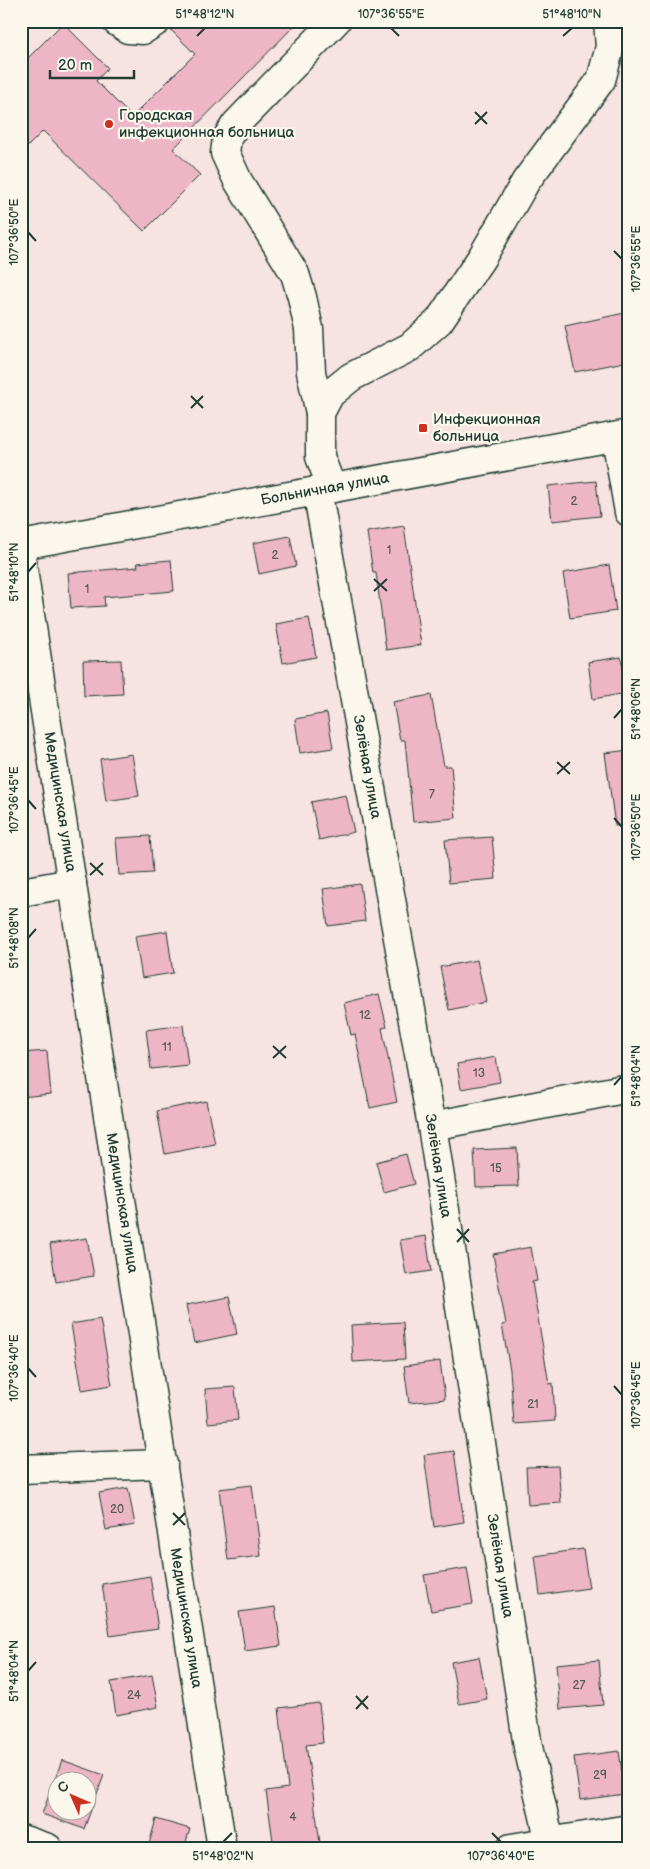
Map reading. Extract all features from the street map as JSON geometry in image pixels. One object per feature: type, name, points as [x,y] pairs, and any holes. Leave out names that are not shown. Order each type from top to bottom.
[{"type":"street","points":[[116,21],[128,29],[143,30],[157,21]]},
{"type":"street","name":"Зелёная улица","points":[[336,21],[236,124],[227,138],[226,153],[238,181],[295,274],[309,329],[311,372],[320,413],[320,457],[324,489],[432,1126],[526,1737],[550,1842]]},
{"type":"street","points":[[320,413],[330,394],[351,377],[410,347],[439,321],[482,257],[526,180],[601,80],[610,47],[608,21]]},
{"type":"street","points":[[622,436],[629,512]]},
{"type":"street","name":"Больничная улица","points":[[21,545],[622,436]]},
{"type":"street","name":"Медицинская улица","points":[[21,557],[222,1848]]},
{"type":"street","points":[[21,892],[72,883]]},
{"type":"street","points":[[432,1126],[629,1088]]},
{"type":"street","points":[[21,1469],[163,1464]]},
{"type":"street","points":[[511,1848],[629,1829]]},
{"type":"street","points":[[21,1839],[48,1848]]},
{"type":"building","name":"Городская инфекционная больница","points":[[172,21],[299,21],[173,149],[200,175],[144,231],[43,131],[21,153],[21,65],[63,23],[108,68],[96,81],[132,117],[195,54],[170,29]]},
{"type":"building","points":[[629,312],[629,361],[575,372],[565,326]]},
{"type":"building","points":[[596,481],[600,516],[552,521],[548,486]]},
{"type":"building","points":[[404,526],[421,645],[386,650],[376,573],[373,573],[367,532]]},
{"type":"building","points":[[290,536],[296,566],[259,574],[253,543]]},
{"type":"building","points":[[171,560],[174,591],[104,597],[105,606],[71,608],[68,573],[138,567],[137,563]]},
{"type":"building","points":[[609,565],[616,611],[570,618],[563,573]]},
{"type":"building","points":[[309,618],[316,657],[283,663],[276,624]]},
{"type":"building","points":[[621,657],[627,693],[593,699],[588,662]]},
{"type":"building","points":[[121,660],[123,694],[84,696],[83,661]]},
{"type":"building","points":[[431,695],[444,766],[451,766],[456,818],[413,822],[405,740],[400,740],[393,702]]},
{"type":"building","points":[[327,713],[333,748],[300,753],[295,719]]},
{"type":"building","points":[[629,750],[629,825],[615,826],[605,753]]},
{"type":"building","points":[[132,754],[139,796],[106,801],[100,759]]},
{"type":"building","points":[[346,795],[354,832],[319,840],[311,802]]},
{"type":"building","points":[[150,836],[153,873],[119,875],[116,838]]},
{"type":"building","points":[[492,837],[496,879],[449,883],[445,840]]},
{"type":"building","points":[[360,884],[365,921],[328,926],[323,889]]},
{"type":"building","points":[[167,931],[173,973],[142,978],[135,936]]},
{"type":"building","points":[[477,960],[486,1002],[449,1010],[440,967]]},
{"type":"building","points":[[379,994],[387,1027],[382,1028],[397,1102],[370,1108],[355,1034],[351,1035],[344,1003]]},
{"type":"building","points":[[183,1025],[188,1065],[151,1069],[146,1030]]},
{"type":"building","points":[[47,1051],[51,1094],[21,1097],[21,1053]]},
{"type":"building","points":[[496,1057],[500,1082],[461,1089],[457,1064]]},
{"type":"building","points":[[206,1101],[215,1144],[165,1154],[157,1111]]},
{"type":"building","points":[[517,1148],[519,1186],[476,1187],[474,1150]]},
{"type":"building","points":[[406,1154],[414,1184],[384,1192],[376,1162]]},
{"type":"building","points":[[426,1236],[431,1271],[406,1275],[400,1240]]},
{"type":"building","points":[[87,1238],[94,1276],[56,1282],[50,1244]]},
{"type":"building","points":[[531,1247],[537,1281],[532,1282],[549,1384],[553,1383],[555,1421],[514,1424],[510,1370],[502,1325],[506,1324],[493,1254]]},
{"type":"building","points":[[229,1297],[237,1334],[194,1343],[186,1305]]},
{"type":"building","points":[[100,1319],[112,1385],[82,1390],[71,1324]]},
{"type":"building","points":[[403,1322],[405,1359],[353,1362],[351,1325]]},
{"type":"building","points":[[440,1361],[445,1399],[409,1403],[404,1366]]},
{"type":"building","points":[[235,1387],[238,1420],[208,1423],[205,1389]]},
{"type":"building","points":[[454,1451],[464,1522],[434,1527],[424,1455]]},
{"type":"building","points":[[558,1466],[561,1503],[528,1505],[526,1467]]},
{"type":"building","points":[[252,1485],[261,1556],[228,1560],[219,1489]]},
{"type":"building","points":[[128,1488],[135,1525],[106,1530],[99,1493]]},
{"type":"building","points":[[583,1549],[589,1588],[540,1595],[535,1556]]},
{"type":"building","points":[[467,1568],[473,1604],[431,1611],[424,1575]]},
{"type":"building","points":[[150,1576],[158,1629],[110,1636],[102,1584]]},
{"type":"building","points":[[275,1607],[281,1646],[245,1651],[239,1612]]},
{"type":"building","points":[[479,1657],[487,1699],[459,1704],[451,1662]]},
{"type":"building","points":[[599,1660],[603,1705],[560,1709],[556,1664]]},
{"type":"building","points":[[152,1675],[158,1707],[116,1715],[111,1682]]},
{"type":"building","points":[[319,1703],[323,1743],[306,1745],[320,1843],[274,1848],[266,1791],[288,1788],[279,1708]]},
{"type":"building","points":[[619,1751],[625,1794],[580,1800],[574,1757]]},
{"type":"building","points":[[62,1760],[96,1772],[58,1772]]},
{"type":"building","points":[[98,1773],[104,1775],[98,1791]]},
{"type":"building","points":[[48,1798],[48,1816],[42,1814]]},
{"type":"building","points":[[156,1819],[190,1829],[184,1848],[148,1848]]},
{"type":"building","points":[[64,1822],[87,1822],[84,1829]]},
{"type":"place","name":"Городская инфекционная больница","points":[[109,124]]},
{"type":"place","name":"Инфекционная больница","points":[[423,428]]}]
